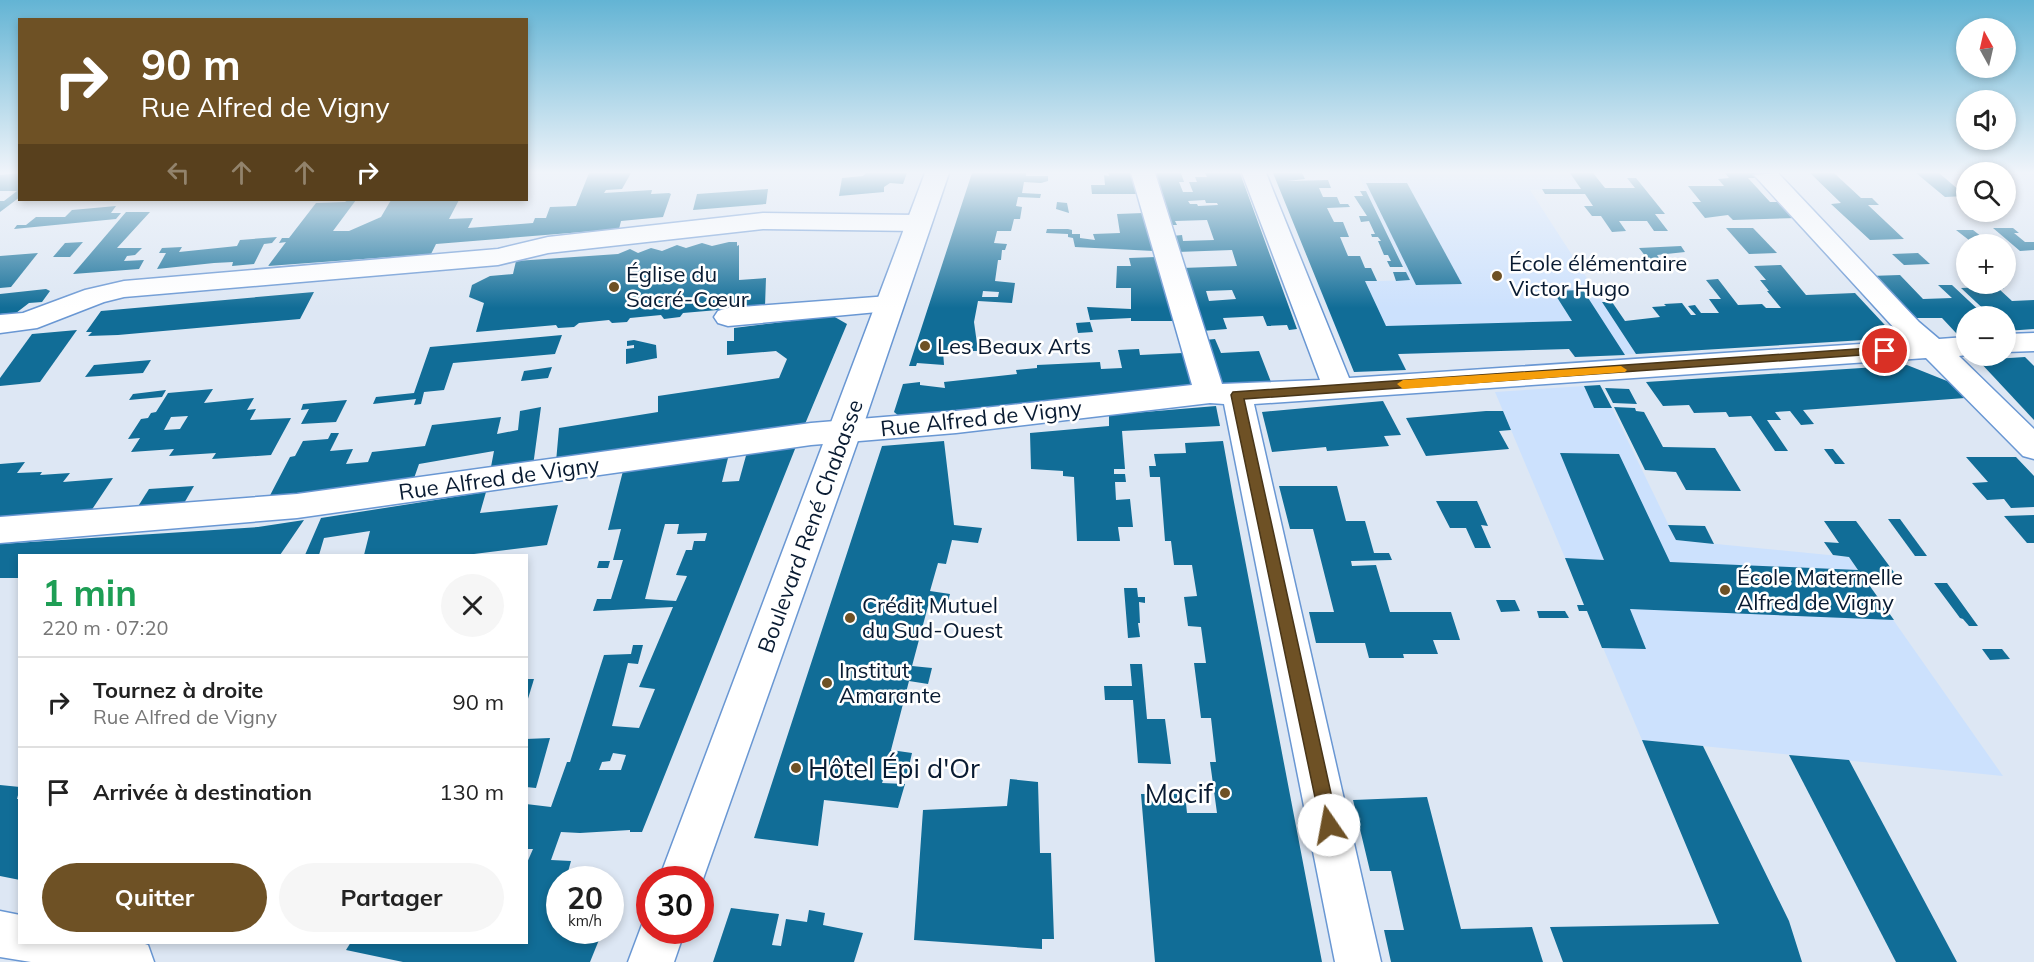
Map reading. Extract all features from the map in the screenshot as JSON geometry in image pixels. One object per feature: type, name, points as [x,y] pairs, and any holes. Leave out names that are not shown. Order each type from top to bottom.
[{"type":"street","name":"Boulevard René Chabasse","points":[[686,866],[845,432],[920,218]]},
{"type":"street","points":[[1159,218],[1224,394],[1358,962]]},
{"type":"street","points":[[1271,218],[1332,374],[1340,388]]},
{"type":"street","points":[[1806,218],[1909,328],[2034,448]]},
{"type":"street","points":[[13,323],[95,296],[124,289],[498,257],[548,244],[763,221],[918,223]]},
{"type":"street","points":[[728,317],[889,304]]},
{"type":"street","points":[[2016,343],[2034,342]]},
{"type":"street","name":"Rue Alfred de Vigny","points":[[0,530],[297,506],[811,434],[968,421],[1224,394],[1956,347]]},
{"type":"street","points":[[0,933],[18,938]]},
{"type":"street","points":[[48,944],[131,962]]},
{"type":"street","points":[[651,962],[657,944]]},
{"type":"shaded area","name":"École élémentaire Victor Hugo","points":[[1379,218],[1548,218],[1636,354],[1575,357],[1569,349],[1399,354],[1406,370],[1354,372],[1317,283],[1410,280]]},
{"type":"shaded area","name":"École Maternelle Alfred de Vigny","points":[[1584,386],[1594,407],[1612,408],[1676,540],[1849,557],[2003,776],[1642,740],[1495,392]]},
{"type":"building","points":[[35,218],[117,218],[14,229],[17,225],[26,225]]},
{"type":"building","points":[[121,218],[145,218],[117,248],[142,248],[135,255],[127,256],[124,261],[144,260],[139,269],[73,274]]},
{"type":"building","points":[[305,218],[343,218],[333,231],[349,231],[379,218],[473,218],[468,228],[533,223],[535,218],[654,218],[621,221],[619,229],[436,244],[431,254],[268,266],[286,242],[279,243],[282,238],[289,238]]},
{"type":"building","points":[[957,218],[1020,218],[1014,219],[1011,231],[997,231],[994,243],[1007,244],[1005,250],[1002,250],[1001,260],[998,260],[995,281],[1015,283],[1012,303],[978,301],[974,322],[978,351],[943,351],[944,365],[917,363],[916,366],[909,366]],"holes":[[[983,291],[999,292],[998,297],[982,297]]]},
{"type":"building","points":[[1118,218],[1144,218],[1154,251],[1075,247],[1073,238],[1068,237],[1068,234],[1046,233],[1047,229],[1068,229],[1072,230],[1072,234],[1080,234],[1080,238],[1095,240],[1093,234],[1120,233]]},
{"type":"building","points":[[1167,218],[1256,218],[1297,329],[1289,330],[1287,325],[1267,326],[1263,316],[1223,318],[1227,329],[1202,331],[1182,268],[1237,266],[1232,250],[1177,252],[1172,236],[1182,235],[1183,241],[1214,240],[1207,220],[1175,221],[1177,225],[1169,225]],"holes":[[[1232,290],[1236,299],[1209,301],[1206,291]]]},
{"type":"building","points":[[1291,218],[1332,218],[1334,222],[1343,222],[1349,237],[1340,237],[1348,256],[1360,256],[1365,268],[1371,268],[1377,281],[1365,281],[1386,326],[1572,321],[1553,291],[1583,290],[1625,355],[1575,357],[1569,349],[1398,354],[1406,370],[1354,372]]},
{"type":"building","points":[[1360,218],[1379,218],[1403,267],[1390,267],[1387,261],[1391,261],[1388,255],[1384,255],[1378,241],[1381,241],[1378,237],[1372,237],[1371,234],[1375,234],[1369,221],[1361,222]]},
{"type":"building","points":[[1383,218],[1426,218],[1462,284],[1416,285]]},
{"type":"building","points":[[1602,218],[1658,218],[1668,231],[1654,231],[1647,221],[1619,221],[1626,231],[1612,232]]},
{"type":"building","points":[[1731,218],[1797,218],[1733,220]]},
{"type":"building","points":[[1846,218],[1882,218],[1904,239],[1870,240]]},
{"type":"building","points":[[1726,228],[1753,228],[1777,253],[1749,254]]},
{"type":"building","points":[[1993,228],[2013,228],[2019,233],[2015,234],[2000,234]]},
{"type":"building","points":[[1956,230],[1973,230],[1978,234],[1961,234]]},
{"type":"building","points":[[2016,235],[2025,242],[2034,242],[2034,250],[2020,251],[2016,248]]},
{"type":"building","points":[[277,237],[272,243],[264,244],[254,264],[232,266],[233,262],[157,269],[166,253],[159,253],[162,248],[182,247],[179,252],[237,246],[240,240]]},
{"type":"building","points":[[83,242],[70,257],[53,257],[65,243]]},
{"type":"building","name":"Église du Sacré-Cœur","points":[[737,242],[737,246],[739,245],[739,280],[766,278],[765,306],[683,313],[680,317],[664,319],[661,315],[630,318],[627,322],[612,323],[609,320],[579,323],[574,327],[558,328],[556,325],[476,332],[484,303],[469,297],[472,285],[490,276],[513,274],[516,261],[618,254],[630,249],[638,253],[651,248],[662,251],[677,245],[686,248],[702,243],[712,246]]},
{"type":"building","points":[[1681,246],[1685,252],[1657,255],[1662,262],[1650,262],[1639,248]]},
{"type":"building","points":[[38,253],[11,287],[0,288],[0,256]]},
{"type":"building","points":[[1918,253],[1930,264],[1904,265],[1892,254]]},
{"type":"building","points":[[1156,257],[1174,321],[1131,321],[1131,318],[1090,320],[1087,307],[1131,309],[1131,288],[1116,288],[1117,266],[1131,266],[1129,258]]},
{"type":"building","points":[[1781,265],[1806,295],[1855,293],[1897,338],[1636,354],[1602,302],[1612,302],[1625,321],[1660,317],[1652,307],[1666,306],[1664,304],[1682,303],[1691,315],[1696,315],[1688,306],[1695,305],[1701,313],[1719,313],[1709,299],[1721,299],[1706,280],[1718,279],[1738,305],[1762,304],[1766,308],[1781,308],[1767,291],[1769,291],[1760,280],[1766,280],[1754,266]]},
{"type":"building","points":[[1393,272],[1406,272],[1410,280],[1396,281]]},
{"type":"building","points":[[1900,275],[1923,299],[1952,298],[1938,285],[1952,285],[1956,289],[1956,294],[1962,294],[1974,306],[1956,306],[1956,333],[1942,318],[1910,318],[1869,276]]},
{"type":"building","points":[[46,289],[50,291],[42,302],[29,303],[16,313],[0,314],[0,294]]},
{"type":"building","points":[[314,292],[300,319],[118,335],[88,336],[92,332],[86,332],[101,311]]},
{"type":"building","points":[[1967,294],[2004,294],[2012,301],[2034,300],[2034,329],[2016,330],[2016,306],[1980,306]]},
{"type":"building","points":[[833,316],[847,324],[805,424],[556,462],[559,428],[658,412],[658,396],[779,378],[787,359],[776,351],[727,355],[727,341],[734,341],[734,328]]},
{"type":"building","points":[[1090,322],[1093,332],[1078,333],[1076,323]]},
{"type":"building","points":[[77,330],[40,382],[0,386],[0,378],[32,334]]},
{"type":"building","points":[[562,335],[555,354],[453,363],[444,390],[424,392],[421,404],[414,405],[416,399],[373,404],[376,397],[414,393],[430,347]]},
{"type":"building","points":[[1215,339],[1221,353],[1259,351],[1271,382],[1220,387],[1205,340]]},
{"type":"building","points":[[634,340],[656,345],[657,358],[626,364],[626,349],[634,348],[634,345],[627,346],[627,341]]},
{"type":"building","points":[[1139,349],[1140,355],[1183,353],[1194,390],[899,416],[894,412],[903,384],[920,382],[920,385],[945,388],[944,382],[1017,374],[1016,370],[1037,368],[1037,365],[1100,362],[1101,369],[1122,368],[1118,350]]},
{"type":"building","points":[[2025,357],[2034,366],[2034,420],[1984,366],[2016,366],[2016,358]]},
{"type":"building","points":[[151,360],[143,373],[85,377],[94,365]]},
{"type":"building","points":[[1907,365],[1952,383],[1965,398],[1803,410],[1814,424],[1801,425],[1790,411],[1775,412],[1781,420],[1767,420],[1788,451],[1775,451],[1751,416],[1729,417],[1726,412],[1694,413],[1689,405],[1663,406],[1646,382]]},
{"type":"building","points":[[552,367],[548,378],[521,381],[524,371]]},
{"type":"building","points":[[1600,385],[1612,408],[1594,408],[1584,386]]},
{"type":"building","points":[[1605,388],[1629,389],[1637,404],[1613,403]]},
{"type":"building","points":[[213,389],[204,403],[254,398],[247,410],[256,409],[250,420],[291,418],[271,455],[212,459],[216,453],[169,456],[174,449],[131,452],[140,438],[128,439],[141,419],[148,418],[151,413],[156,412],[168,393]],"holes":[[[188,416],[180,429],[164,430],[171,417]]]},
{"type":"building","points":[[166,390],[162,397],[129,400],[133,394]]},
{"type":"building","points":[[347,400],[336,422],[301,424],[309,409],[301,410],[303,404]]},
{"type":"building","points":[[1383,401],[1401,435],[1384,436],[1389,446],[1327,451],[1326,447],[1272,452],[1262,412]]},
{"type":"building","points":[[1216,406],[1220,426],[1122,431],[1125,469],[1114,469],[1114,474],[1125,474],[1126,482],[1115,482],[1116,500],[1130,499],[1133,527],[1118,527],[1120,541],[1077,541],[1074,477],[1063,476],[1063,471],[1031,469],[1030,433],[1109,426],[1109,415]]},
{"type":"building","points":[[541,407],[533,466],[490,472],[494,451],[419,464],[412,484],[265,505],[290,457],[295,456],[303,441],[328,439],[331,433],[339,433],[330,451],[353,449],[346,464],[368,462],[372,452],[425,446],[432,425],[501,417],[497,434],[518,430],[520,411]]},
{"type":"building","points":[[1614,407],[1635,408],[1636,411],[1644,412],[1663,447],[1715,448],[1741,491],[1686,490],[1676,472],[1645,470]]},
{"type":"building","points":[[1503,411],[1511,430],[1499,431],[1509,449],[1426,456],[1406,418]]},
{"type":"building","points":[[944,441],[954,525],[982,528],[978,543],[952,540],[946,564],[938,563],[930,591],[950,594],[946,609],[928,606],[912,666],[932,668],[928,684],[909,681],[891,750],[912,753],[907,775],[886,772],[882,783],[905,784],[898,808],[824,800],[818,846],[754,838],[882,446]]},
{"type":"building","points":[[1223,441],[1322,962],[1155,962],[1141,794],[1185,794],[1187,813],[1217,813],[1210,762],[1216,762],[1211,718],[1201,718],[1194,663],[1206,663],[1201,627],[1188,626],[1184,597],[1197,596],[1192,565],[1174,565],[1171,541],[1165,541],[1160,477],[1150,477],[1149,466],[1156,466],[1154,454],[1186,453],[1185,443]]},
{"type":"building","points":[[797,444],[642,832],[630,832],[630,830],[561,832],[551,860],[571,861],[570,866],[546,866],[546,944],[597,944],[590,962],[403,962],[346,950],[350,944],[528,944],[528,860],[533,849],[528,849],[528,804],[551,807],[567,762],[570,762],[604,655],[631,654],[633,645],[643,645],[638,664],[628,663],[612,726],[639,728],[655,689],[639,687],[673,607],[593,611],[597,599],[611,599],[623,560],[613,560],[621,529],[608,530],[623,471],[729,454],[722,482],[739,481],[747,452]],"holes":[[[665,524],[679,524],[677,534],[707,533],[705,541],[694,541],[692,550],[686,550],[676,575],[687,576],[676,601],[645,599]],[[613,753],[626,755],[621,770],[599,770],[602,762],[610,761]]]},
{"type":"building","points":[[1824,449],[1833,449],[1845,464],[1835,464]]},
{"type":"building","points":[[1560,453],[1619,454],[1670,562],[1858,570],[1849,557],[1833,555],[1824,542],[1839,543],[1824,521],[1856,521],[1896,575],[1862,575],[1894,620],[1630,609],[1646,649],[1602,648],[1587,611],[1579,611],[1577,605],[1584,605],[1565,558],[1604,560]]},
{"type":"building","points":[[1966,457],[2016,457],[2034,476],[2034,507],[2011,508],[2004,499],[1987,500],[1972,483],[1988,482]]},
{"type":"building","points":[[25,462],[17,473],[42,472],[40,475],[70,473],[63,482],[113,478],[87,517],[0,523],[0,464]]},
{"type":"building","points":[[194,486],[183,505],[137,508],[149,489]]},
{"type":"building","points":[[1279,486],[1337,486],[1346,521],[1365,521],[1374,553],[1389,553],[1392,560],[1351,561],[1352,566],[1376,565],[1390,612],[1451,612],[1460,640],[1433,640],[1438,654],[1403,654],[1404,658],[1369,658],[1365,643],[1316,643],[1309,612],[1334,612],[1313,529],[1290,529]]},
{"type":"building","points":[[486,492],[480,513],[558,505],[547,545],[474,554],[364,554],[370,531],[324,538],[319,554],[305,554],[321,518]]},
{"type":"building","points":[[1436,501],[1477,501],[1488,526],[1481,525],[1491,548],[1475,548],[1466,528],[1450,528]]},
{"type":"building","points":[[2034,515],[2034,543],[2027,543],[2004,516]]},
{"type":"building","points":[[1888,519],[1900,519],[1927,556],[1915,556]]},
{"type":"building","points":[[304,520],[281,554],[18,554],[18,578],[0,578],[0,544],[258,527]]},
{"type":"building","points":[[1668,525],[1705,526],[1714,544],[1676,540]]},
{"type":"building","points":[[599,561],[610,561],[608,568],[597,568]]},
{"type":"building","points":[[1934,583],[1947,583],[1978,626],[1969,626],[1960,618]]},
{"type":"building","points":[[1124,588],[1137,588],[1138,597],[1145,597],[1145,603],[1139,602],[1140,637],[1128,638]]},
{"type":"building","points":[[1496,600],[1515,600],[1520,611],[1501,612]]},
{"type":"building","points":[[1537,611],[1565,611],[1569,618],[1539,618]]},
{"type":"building","points":[[1982,649],[2002,649],[2010,659],[1990,660]]},
{"type":"building","points":[[1130,664],[1142,664],[1147,719],[1165,719],[1171,764],[1138,763],[1133,700],[1105,700],[1104,686],[1132,686]]},
{"type":"building","points":[[528,679],[534,679],[528,699]]},
{"type":"building","points":[[550,738],[536,788],[528,787],[528,739]]},
{"type":"building","points":[[1642,740],[1703,746],[1789,921],[1802,962],[1563,962],[1550,927],[1719,924]]},
{"type":"building","points":[[1789,755],[1849,760],[1957,962],[1896,962]]},
{"type":"building","points":[[1010,779],[1038,782],[1040,853],[1051,853],[1054,939],[1042,939],[1042,949],[914,940],[923,810],[1007,806]]},
{"type":"building","points":[[0,785],[18,787],[18,880],[0,876]]},
{"type":"building","points":[[1427,797],[1461,929],[1532,927],[1543,962],[1391,962],[1384,930],[1404,930],[1391,871],[1370,871],[1353,800]]},
{"type":"building","points":[[731,908],[779,914],[772,945],[781,946],[786,919],[807,922],[809,910],[825,913],[823,925],[863,933],[854,962],[713,962]]},
{"type":"slow traffic","points":[[1403,384],[1621,370]]},
{"type":"place","name":"École élémentaire Victor Hugo","points":[[1497,276]]},
{"type":"place","name":"Église du Sacré-Cœur","points":[[614,287]]},
{"type":"place","name":"Les Beaux Arts","points":[[925,346]]},
{"type":"place","name":"École Maternelle Alfred de Vigny","points":[[1725,590]]},
{"type":"place","name":"Crédit Mutuel du Sud-Ouest","points":[[850,618]]},
{"type":"place","name":"Institut Amarante","points":[[827,683]]},
{"type":"place","name":"Hôtel Épi d'Or","points":[[796,768]]},
{"type":"place","name":"Macif","points":[[1225,793]]},
{"type":"route","points":[[1329,825],[1237,395],[1885,351]]}]
